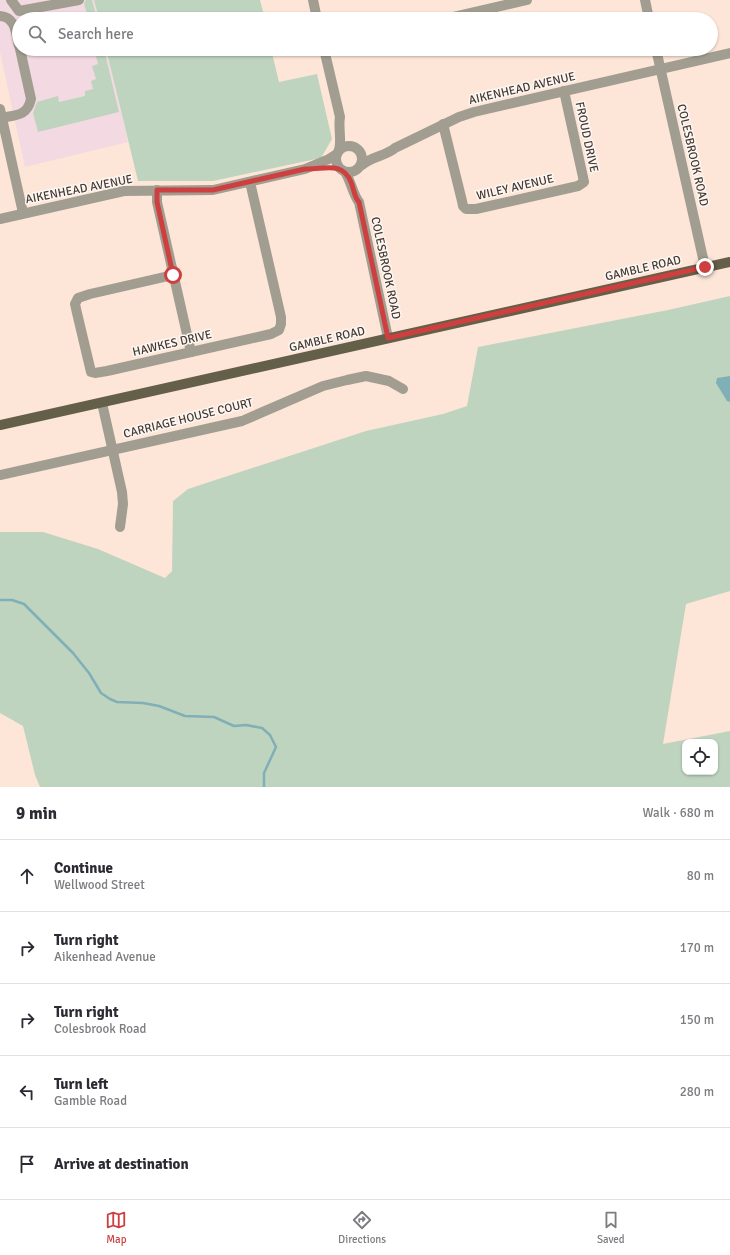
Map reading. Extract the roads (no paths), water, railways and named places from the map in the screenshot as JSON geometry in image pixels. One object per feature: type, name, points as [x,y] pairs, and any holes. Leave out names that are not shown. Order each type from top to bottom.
[{"type":"main road","name":"GAMBLE ROAD","points":[[0,425],[730,262]]},
{"type":"street","points":[[11,0],[19,11],[79,0]]},
{"type":"street","points":[[313,0],[316,12]]},
{"type":"street","points":[[475,12],[527,0]]},
{"type":"street","points":[[645,0],[648,12]]},
{"type":"street","points":[[0,16],[8,18],[12,22]]},
{"type":"street","name":"AIKENHEAD AVENUE","points":[[718,56],[730,53]]},
{"type":"street","points":[[22,56],[31,99],[29,106],[27,110],[19,114],[1,115],[23,213]]},
{"type":"street","points":[[326,56],[340,117],[341,144],[336,161],[343,170],[353,172],[360,167],[363,156],[349,139],[344,121],[340,117]]},
{"type":"street","name":"COLESBROOK ROAD","points":[[658,56],[705,267]]},
{"type":"street","name":"AIKENHEAD AVENUE","points":[[360,167],[372,158],[390,153],[395,148],[443,124],[474,112],[717,56]]},
{"type":"street","name":"FROUD DRIVE","points":[[564,91],[584,182],[578,186]]},
{"type":"street","name":"WILEY AVENUE","points":[[443,124],[463,206],[466,209],[470,210],[578,186]]},
{"type":"street","points":[[338,152],[346,146],[356,148]]},
{"type":"street","name":"AIKENHEAD AVENUE","points":[[356,148],[369,150],[389,147],[395,148]]},
{"type":"street","name":"AIKENHEAD AVENUE","points":[[0,218],[124,191],[205,190],[250,182],[305,169],[329,159],[338,152]]},
{"type":"street","name":"AIKENHEAD AVENUE","points":[[305,169],[326,167],[343,170]]},
{"type":"street","name":"COLESBROOK ROAD","points":[[359,202],[361,197],[358,180],[360,167]]},
{"type":"street","name":"COLESBROOK ROAD","points":[[343,170],[350,180],[356,199],[359,202],[388,338]]},
{"type":"street","name":"HAWKES DRIVE","points":[[173,275],[78,298],[75,304],[91,372],[95,373],[191,352],[276,333],[279,330],[281,317],[250,182]]},
{"type":"street","points":[[157,190],[157,202],[191,352]]},
{"type":"street","name":"CARRIAGE HOUSE COURT","points":[[0,475],[242,421],[323,386],[347,380],[366,376],[389,380],[403,389]]},
{"type":"street","points":[[102,403],[122,492],[123,504],[120,527]]},
{"type":"water","points":[[730,376],[730,402],[727,401],[716,383],[717,378]]},
{"type":"waterway","points":[[0,600],[12,600],[24,604],[73,653],[89,673],[101,693],[110,699],[117,702],[143,703],[159,706],[185,716],[214,717],[234,726],[246,725],[262,728],[270,735],[276,747],[264,773],[264,787]]}]
